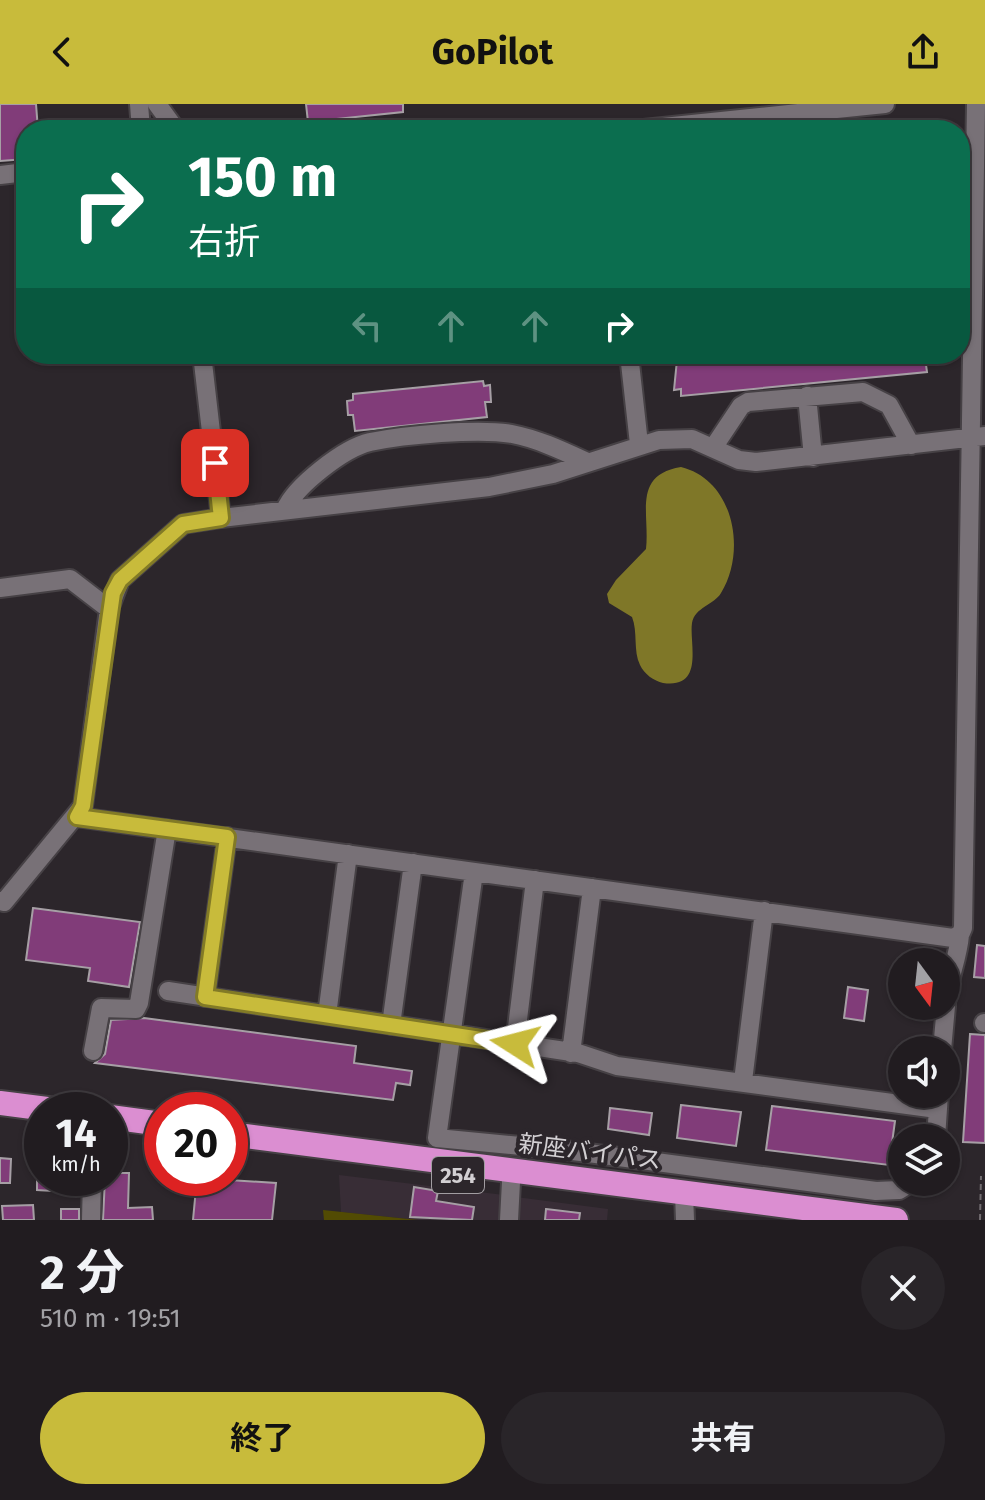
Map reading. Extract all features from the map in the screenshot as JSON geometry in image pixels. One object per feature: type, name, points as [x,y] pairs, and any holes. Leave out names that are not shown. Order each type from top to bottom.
[{"type":"highway","points":[[0,1103],[24,1106]]},
{"type":"highway","points":[[0,1118],[24,1122]]},
{"type":"highway","name":"新座バイパス","points":[[248,1137],[685,1206],[896,1220]]},
{"type":"highway","name":"新座バイパス","points":[[248,1150],[792,1220]]},
{"type":"street","points":[[731,120],[885,104]]},
{"type":"street","points":[[970,170],[976,104]]},
{"type":"street","points":[[959,948],[963,928],[978,506],[979,327],[970,309]]},
{"type":"street","points":[[203,364],[221,518]]},
{"type":"street","points":[[630,364],[639,444]]},
{"type":"street","points":[[713,448],[741,406],[748,402],[863,392],[877,396],[889,405],[911,445]]},
{"type":"street","points":[[807,396],[813,457]]},
{"type":"street","points":[[285,510],[292,498],[330,463],[371,442],[487,431],[514,434],[587,462]]},
{"type":"street","points":[[1,903],[77,817],[83,806],[109,609],[120,580],[183,524],[489,487],[553,474],[639,444],[679,438],[739,460],[756,462],[978,436]]},
{"type":"street","points":[[0,588],[70,579],[109,609]]},
{"type":"street","points":[[77,817],[953,938],[960,935]]},
{"type":"street","points":[[93,1051],[101,1008],[136,1009],[141,997],[167,829]]},
{"type":"street","points":[[205,997],[227,837]]},
{"type":"street","points":[[327,1015],[348,854]]},
{"type":"street","points":[[391,1025],[413,863]]},
{"type":"street","points":[[474,872],[437,1138],[573,1151],[888,1190]]},
{"type":"street","points":[[515,1044],[535,880]]},
{"type":"street","points":[[571,1053],[592,888]]},
{"type":"street","points":[[743,1081],[764,911]]},
{"type":"street","points":[[168,991],[571,1053],[617,1066],[888,1097]]},
{"type":"street","points":[[509,1220],[511,1182]]},
{"type":"street","points":[[91,1220],[92,1196]]},
{"type":"path","points":[[980,1220],[981,1176]]},
{"type":"shaded area","points":[[681,467],[699,474],[713,486],[724,502],[731,519],[733,557],[721,593],[701,610],[692,623],[690,672],[685,679],[676,683],[663,683],[650,677],[642,668],[632,617],[609,603],[607,594],[646,549],[649,487],[655,478],[666,471]]},
{"type":"shaded area","points":[[339,1175],[504,1195],[504,1220],[418,1220],[341,1212]]},
{"type":"shaded area","points":[[516,1197],[608,1209],[607,1220],[514,1220]]},
{"type":"shaded area","points":[[323,1210],[418,1220],[324,1220]]},
{"type":"building","points":[[0,104],[36,104],[37,120],[16,120],[16,160],[0,161]]},
{"type":"building","points":[[306,104],[403,104],[403,112],[308,120]]},
{"type":"building","points":[[677,364],[933,364],[926,365],[927,372],[681,396],[681,389],[674,390]]},
{"type":"building","points":[[483,381],[484,386],[490,385],[491,402],[485,402],[487,417],[355,431],[353,415],[348,415],[347,401],[353,400],[353,394]]},
{"type":"building","points":[[33,908],[140,922],[129,987],[88,981],[90,968],[26,960]]},
{"type":"building","points":[[977,945],[985,946],[985,978],[974,977]]},
{"type":"building","points":[[848,987],[868,990],[864,1021],[844,1018]]},
{"type":"building","points":[[144,1018],[356,1046],[354,1063],[412,1071],[410,1085],[396,1083],[393,1100],[95,1063],[105,1054],[111,1020]]},
{"type":"building","points":[[970,1034],[985,1035],[985,1143],[963,1142]]},
{"type":"building","points":[[681,1105],[741,1112],[736,1146],[677,1138]]},
{"type":"building","points":[[772,1106],[895,1121],[895,1124],[888,1124],[888,1165],[766,1150]]},
{"type":"building","points":[[610,1108],[652,1113],[649,1135],[608,1129]]},
{"type":"building","points":[[0,1158],[11,1159],[10,1183],[0,1183]]},
{"type":"building","points":[[129,1173],[128,1208],[152,1207],[153,1220],[103,1220],[104,1196],[128,1196]]},
{"type":"building","points":[[248,1181],[276,1183],[272,1220],[193,1220],[195,1196],[248,1196]]},
{"type":"building","points":[[414,1187],[438,1191],[436,1201],[474,1207],[472,1220],[410,1217]]},
{"type":"building","points":[[33,1205],[34,1220],[3,1220],[2,1206]]},
{"type":"building","points":[[61,1209],[79,1209],[79,1220],[61,1220]]},
{"type":"building","points":[[546,1209],[580,1213],[579,1220],[545,1220]]},
{"type":"route","points":[[215,463],[221,518],[183,524],[120,580],[113,593],[83,806],[77,817],[227,837],[205,997],[515,1044]]}]
